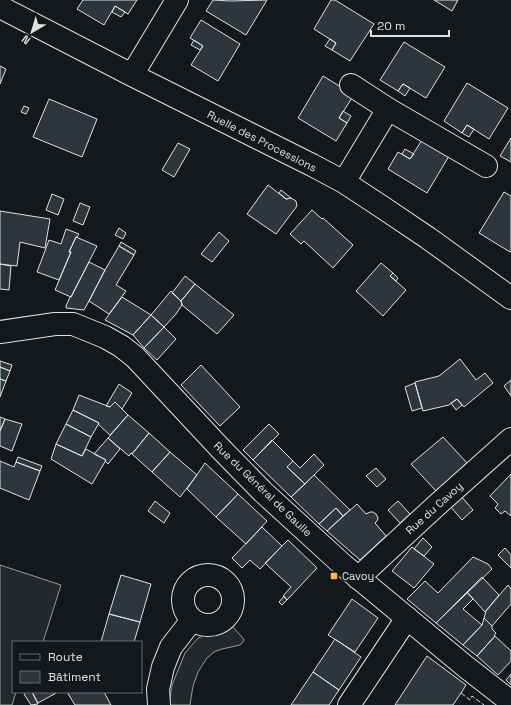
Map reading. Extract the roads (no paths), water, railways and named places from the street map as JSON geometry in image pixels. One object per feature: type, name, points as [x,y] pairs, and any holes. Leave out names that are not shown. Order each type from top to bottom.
[{"type":"street","points":[[132,75],[177,0]]},
{"type":"street","name":"Ruelle des Processions","points":[[0,6],[132,75],[344,182],[422,234],[511,298]]},
{"type":"street","points":[[351,85],[388,109],[486,166]]},
{"type":"street","points":[[344,182],[388,109]]},
{"type":"street","name":"Rue du Général de Gaulle","points":[[0,332],[55,324],[73,324],[92,331],[122,346],[135,357],[263,492],[358,578],[511,702]]},
{"type":"street","name":"Rue du Cavoy","points":[[358,578],[511,439]]},
{"type":"street","points":[[349,705],[407,618]]},
{"type":"street","points":[[159,705],[158,689],[163,667],[171,647],[192,620]]},
{"type":"place","name":"Cavoy","points":[[334,576]]}]
